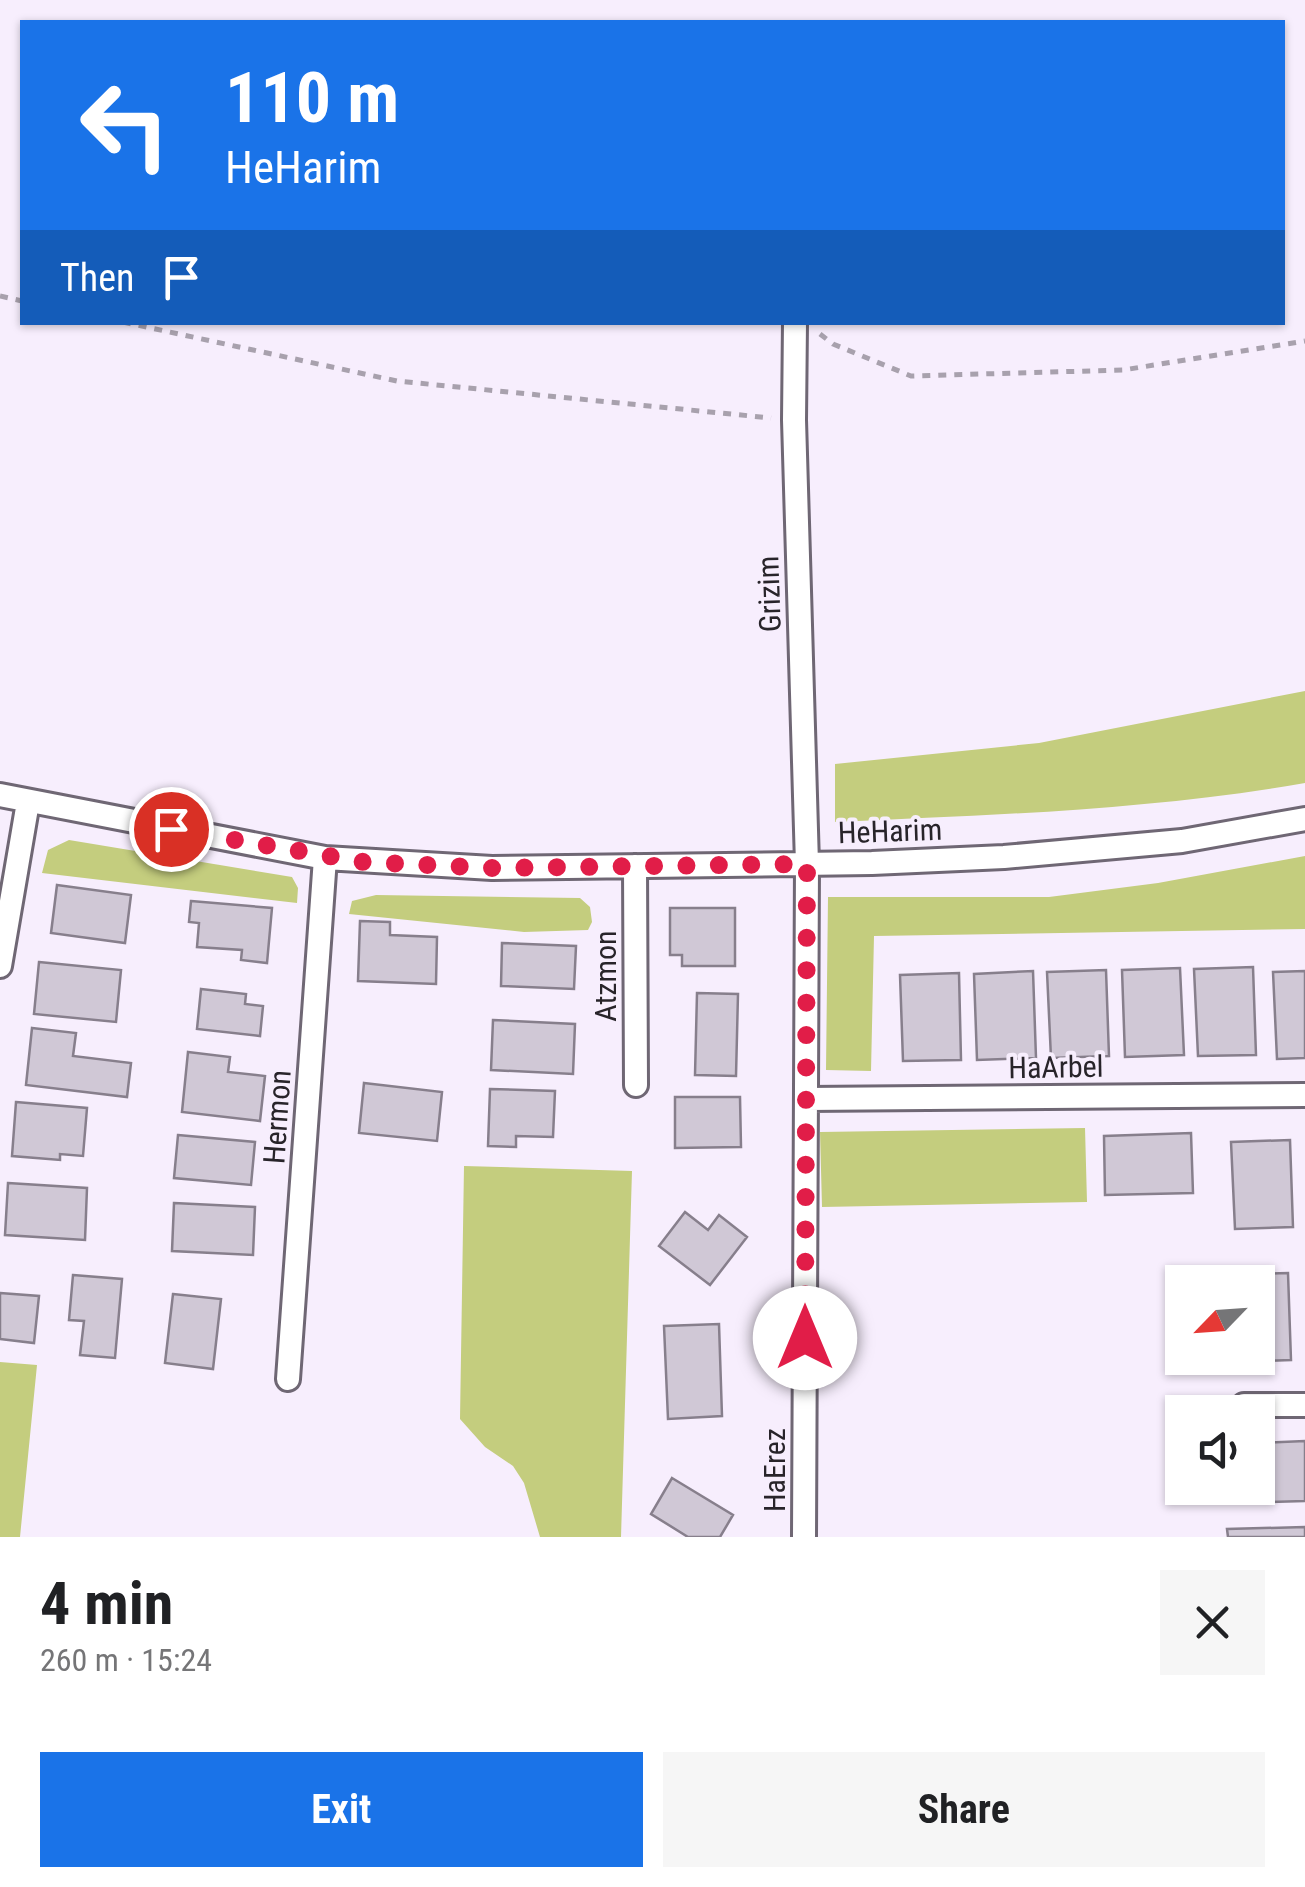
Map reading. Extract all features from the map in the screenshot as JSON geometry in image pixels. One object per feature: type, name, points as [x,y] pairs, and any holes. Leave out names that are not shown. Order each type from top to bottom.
[{"type":"street","name":"Grizim","points":[[796,325],[794,420],[807,864]]},
{"type":"street","name":"HeHarim","points":[[0,795],[325,858],[492,868],[807,864],[1097,850],[1182,842],[1305,819]]},
{"type":"street","points":[[0,966],[28,802]]},
{"type":"street","name":"Hermon","points":[[288,1380],[325,858]]},
{"type":"street","name":"HaErez","points":[[804,1537],[807,864]]},
{"type":"street","name":"Atzmon","points":[[634,866],[636,1085]]},
{"type":"street","name":"HaArbel","points":[[807,1099],[1305,1094]]},
{"type":"street","points":[[1275,1405],[1305,1405]]},
{"type":"path","points":[[137,325],[396,381],[794,420]]},
{"type":"path","points":[[818,333],[833,344],[911,376],[1123,370],[1305,341]]},
{"type":"green space","points":[[1305,691],[1305,783],[1129,805],[835,822],[835,764],[1039,743]]},
{"type":"green space","points":[[69,840],[292,877],[298,888],[297,903],[42,873],[48,850]]},
{"type":"green space","points":[[1305,856],[1305,929],[874,936],[871,1071],[826,1070],[828,897],[1049,897],[1158,883]]},
{"type":"green space","points":[[376,895],[580,898],[590,907],[592,922],[588,930],[524,932],[349,914],[352,901]]},
{"type":"green space","points":[[1085,1128],[1087,1202],[822,1207],[820,1132]]},
{"type":"green space","points":[[464,1166],[632,1171],[621,1537],[540,1537],[524,1483],[513,1466],[485,1447],[460,1419]]},
{"type":"green space","points":[[0,1362],[37,1365],[20,1537],[0,1537]]},
{"type":"building","points":[[57,885],[131,895],[125,943],[51,933]]},
{"type":"building","points":[[191,901],[272,908],[267,963],[241,960],[242,950],[197,947],[199,923],[189,922]]},
{"type":"building","points":[[670,908],[735,908],[735,966],[682,966],[682,955],[670,955]]},
{"type":"building","points":[[360,921],[390,922],[390,935],[437,937],[436,984],[358,981]]},
{"type":"building","points":[[502,943],[576,946],[574,989],[501,986]]},
{"type":"building","points":[[39,962],[121,970],[116,1022],[34,1014]]},
{"type":"building","points":[[1253,967],[1256,1055],[1198,1056],[1194,969]]},
{"type":"building","points":[[1180,968],[1184,1055],[1125,1057],[1122,970]]},
{"type":"building","points":[[1106,970],[1109,1056],[1051,1058],[1047,972]]},
{"type":"building","points":[[1033,971],[1036,1058],[977,1060],[974,974]]},
{"type":"building","points":[[1305,971],[1305,1058],[1277,1059],[1273,972]]},
{"type":"building","points":[[959,973],[961,1060],[903,1061],[900,975]]},
{"type":"building","points":[[201,989],[246,994],[245,1004],[263,1006],[260,1036],[197,1029]]},
{"type":"building","points":[[697,993],[738,994],[736,1076],[695,1075]]},
{"type":"building","points":[[493,1020],[575,1024],[573,1074],[491,1070]]},
{"type":"building","points":[[32,1028],[76,1033],[73,1056],[131,1063],[127,1097],[26,1085]]},
{"type":"building","points":[[188,1052],[230,1057],[228,1072],[265,1076],[260,1121],[182,1112]]},
{"type":"building","points":[[364,1083],[442,1092],[437,1141],[359,1133]]},
{"type":"building","points":[[490,1089],[555,1091],[553,1137],[516,1136],[516,1147],[488,1146]]},
{"type":"building","points":[[675,1097],[740,1097],[741,1147],[675,1148]]},
{"type":"building","points":[[16,1102],[87,1108],[83,1156],[60,1154],[60,1160],[12,1156]]},
{"type":"building","points":[[1191,1133],[1193,1193],[1105,1195],[1104,1136]]},
{"type":"building","points":[[178,1135],[255,1142],[251,1185],[174,1178]]},
{"type":"building","points":[[1290,1140],[1293,1227],[1235,1229],[1231,1142]]},
{"type":"building","points":[[8,1183],[87,1188],[85,1240],[5,1235]]},
{"type":"building","points":[[174,1203],[255,1207],[253,1255],[172,1251]]},
{"type":"building","points":[[685,1212],[708,1230],[719,1215],[747,1237],[710,1285],[659,1246]]},
{"type":"building","points":[[1275,1273],[1288,1273],[1291,1360],[1275,1361]]},
{"type":"building","points":[[73,1275],[122,1279],[115,1358],[80,1355],[84,1321],[69,1320]]},
{"type":"building","points":[[0,1293],[39,1296],[34,1343],[0,1339]]},
{"type":"building","points":[[173,1294],[221,1299],[213,1369],[165,1363]]},
{"type":"building","points":[[719,1324],[722,1416],[668,1419],[664,1326]]},
{"type":"building","points":[[1305,1441],[1305,1501],[1275,1502],[1275,1442]]},
{"type":"building","points":[[672,1478],[733,1515],[720,1537],[688,1537],[651,1514]]},
{"type":"building","points":[[1305,1527],[1305,1537],[1228,1537],[1227,1529]]},
{"type":"route","points":[[171,829],[364,862],[492,868],[807,864],[805,1338]]}]
